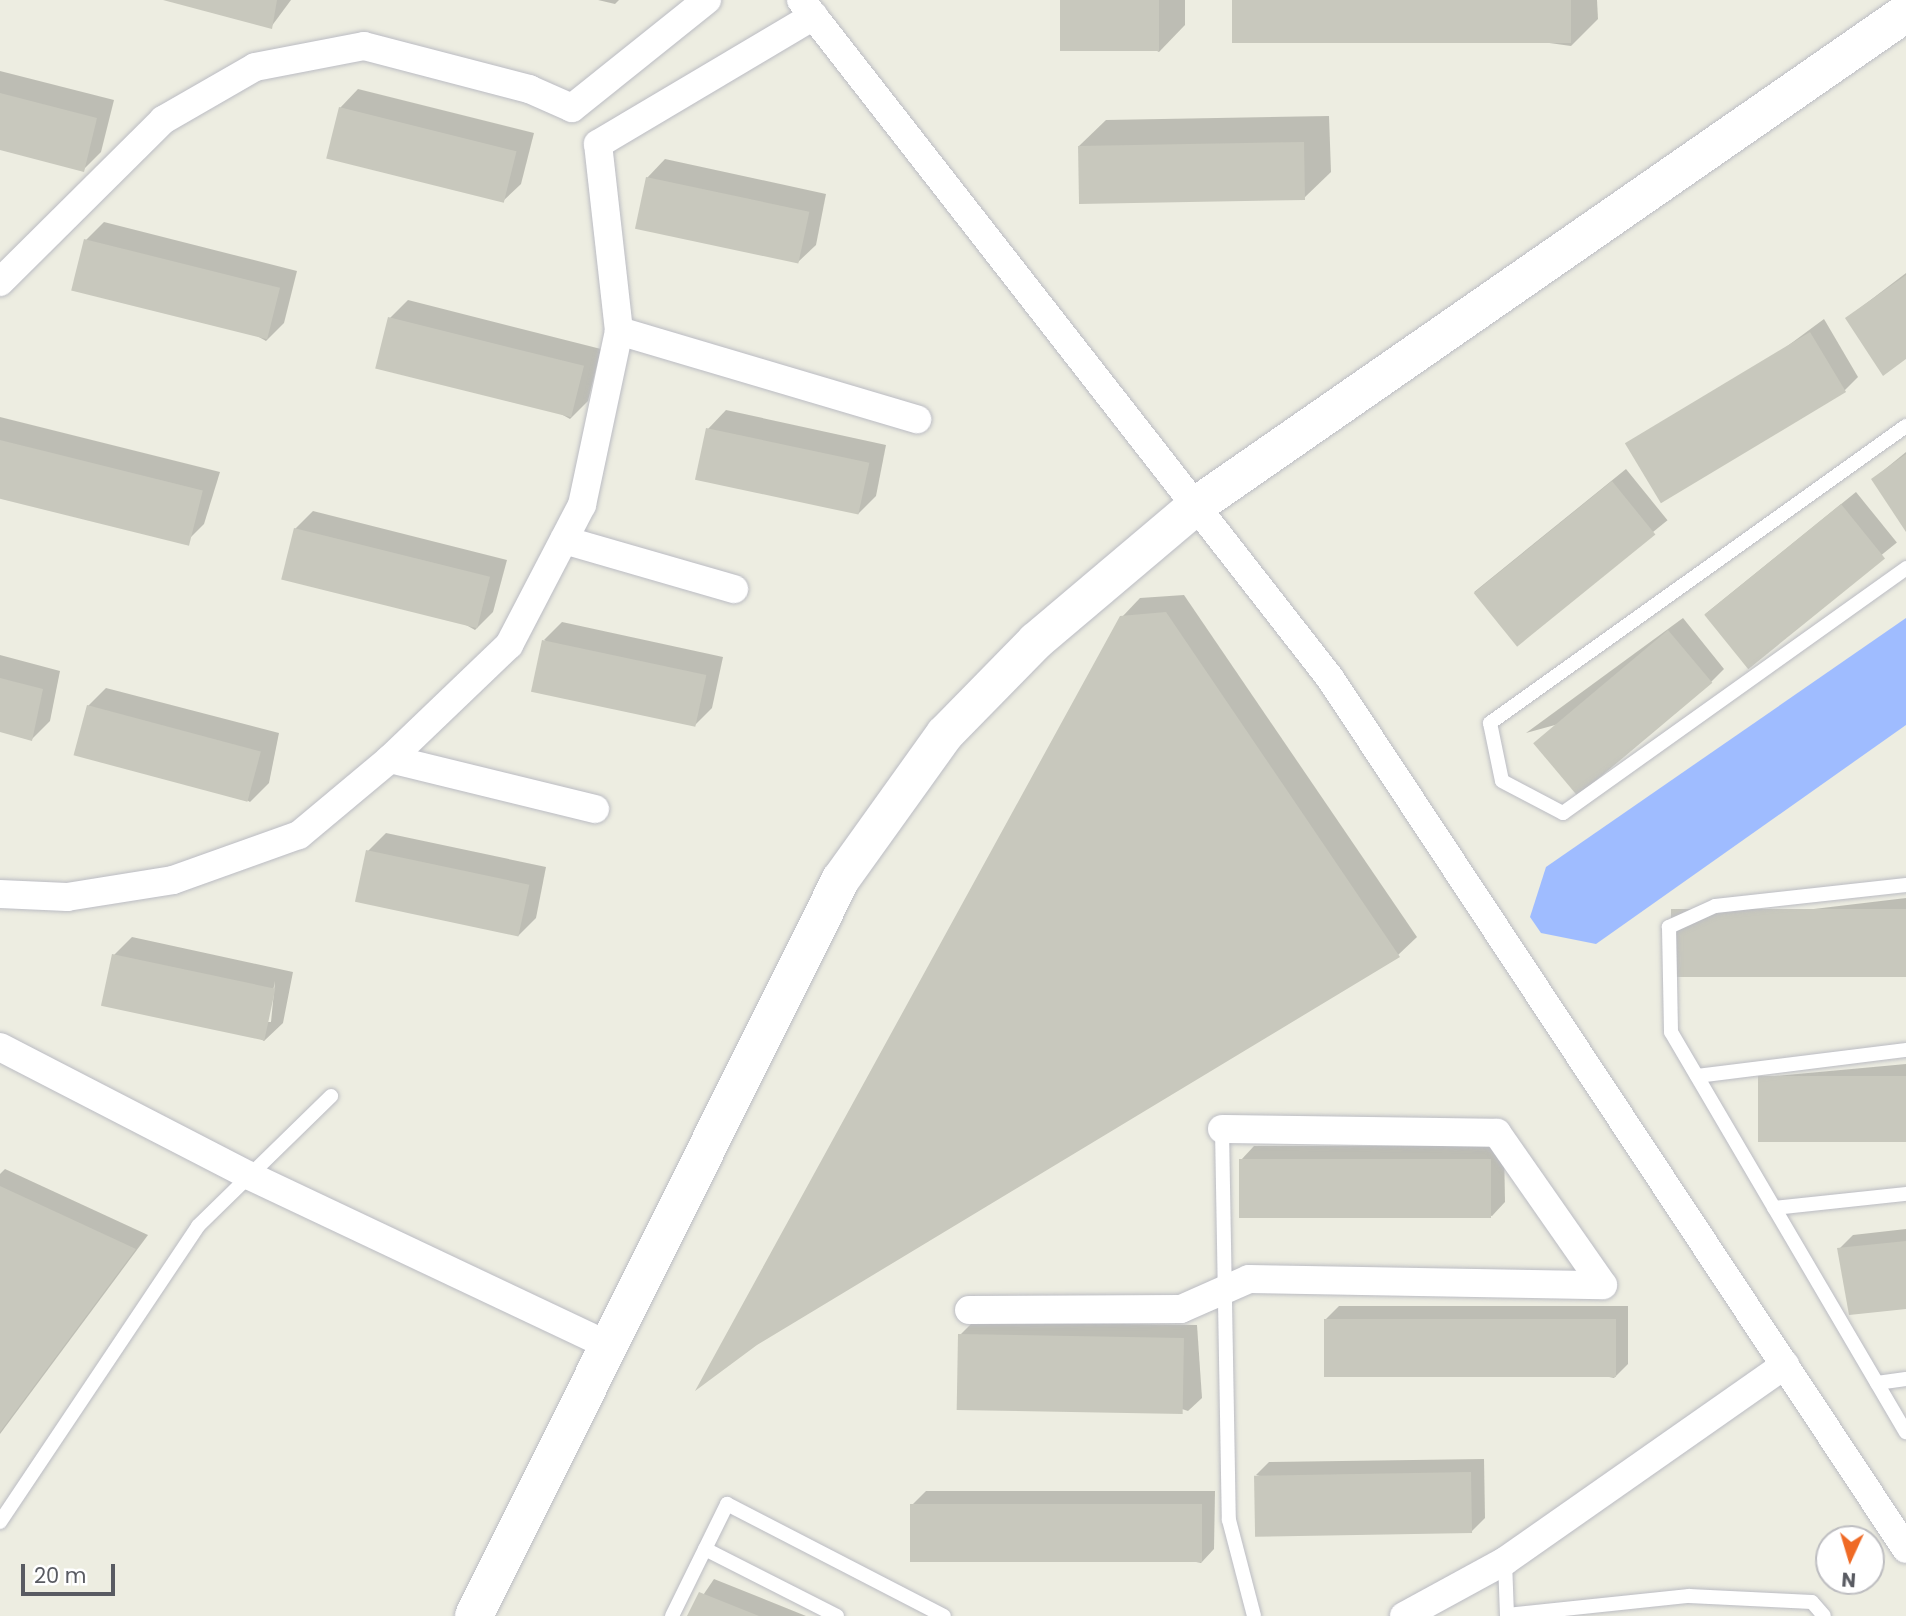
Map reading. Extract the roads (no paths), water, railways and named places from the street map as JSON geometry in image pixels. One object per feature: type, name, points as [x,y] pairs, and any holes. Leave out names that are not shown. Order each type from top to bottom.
[{"type":"street","points":[[0,282],[163,120],[255,66],[364,46],[529,89],[572,108],[707,0]]},
{"type":"street","points":[[0,894],[67,897],[173,880],[299,835],[390,759],[509,645],[582,505],[619,331],[598,144],[808,8],[1330,678],[1906,1549]]},
{"type":"street","points":[[474,1616],[606,1344],[841,879],[945,734],[1036,641],[1197,505],[1906,13]]},
{"type":"street","points":[[619,331],[917,419]]},
{"type":"street","points":[[564,540],[734,589]]},
{"type":"street","points":[[390,759],[596,808]]},
{"type":"street","points":[[0,1047],[250,1176],[606,1344]]},
{"type":"street","points":[[968,1310],[1181,1309],[1249,1279],[1603,1285],[1497,1133],[1222,1129]]},
{"type":"street","points":[[1404,1616],[1505,1561],[1785,1365]]},
{"type":"lane","points":[[1906,426],[1490,723],[1502,781],[1563,813],[1906,568]]},
{"type":"lane","points":[[1906,885],[1715,906],[1669,928],[1671,1032],[1906,1432]]},
{"type":"lane","points":[[1697,1076],[1906,1050]]},
{"type":"lane","points":[[0,1522],[198,1226],[331,1096]]},
{"type":"lane","points":[[1222,1129],[1222,1291],[1229,1520],[1254,1616]]},
{"type":"lane","points":[[1774,1208],[1906,1194]]},
{"type":"lane","points":[[1877,1383],[1906,1379]]},
{"type":"lane","points":[[673,1616],[727,1504],[944,1616]]},
{"type":"lane","points":[[705,1549],[837,1616]]},
{"type":"lane","points":[[1505,1561],[1507,1616],[1689,1596],[1812,1602],[1824,1616]]},
{"type":"water","points":[[1906,618],[1906,725],[1596,944],[1541,933],[1530,917],[1546,867]]}]
